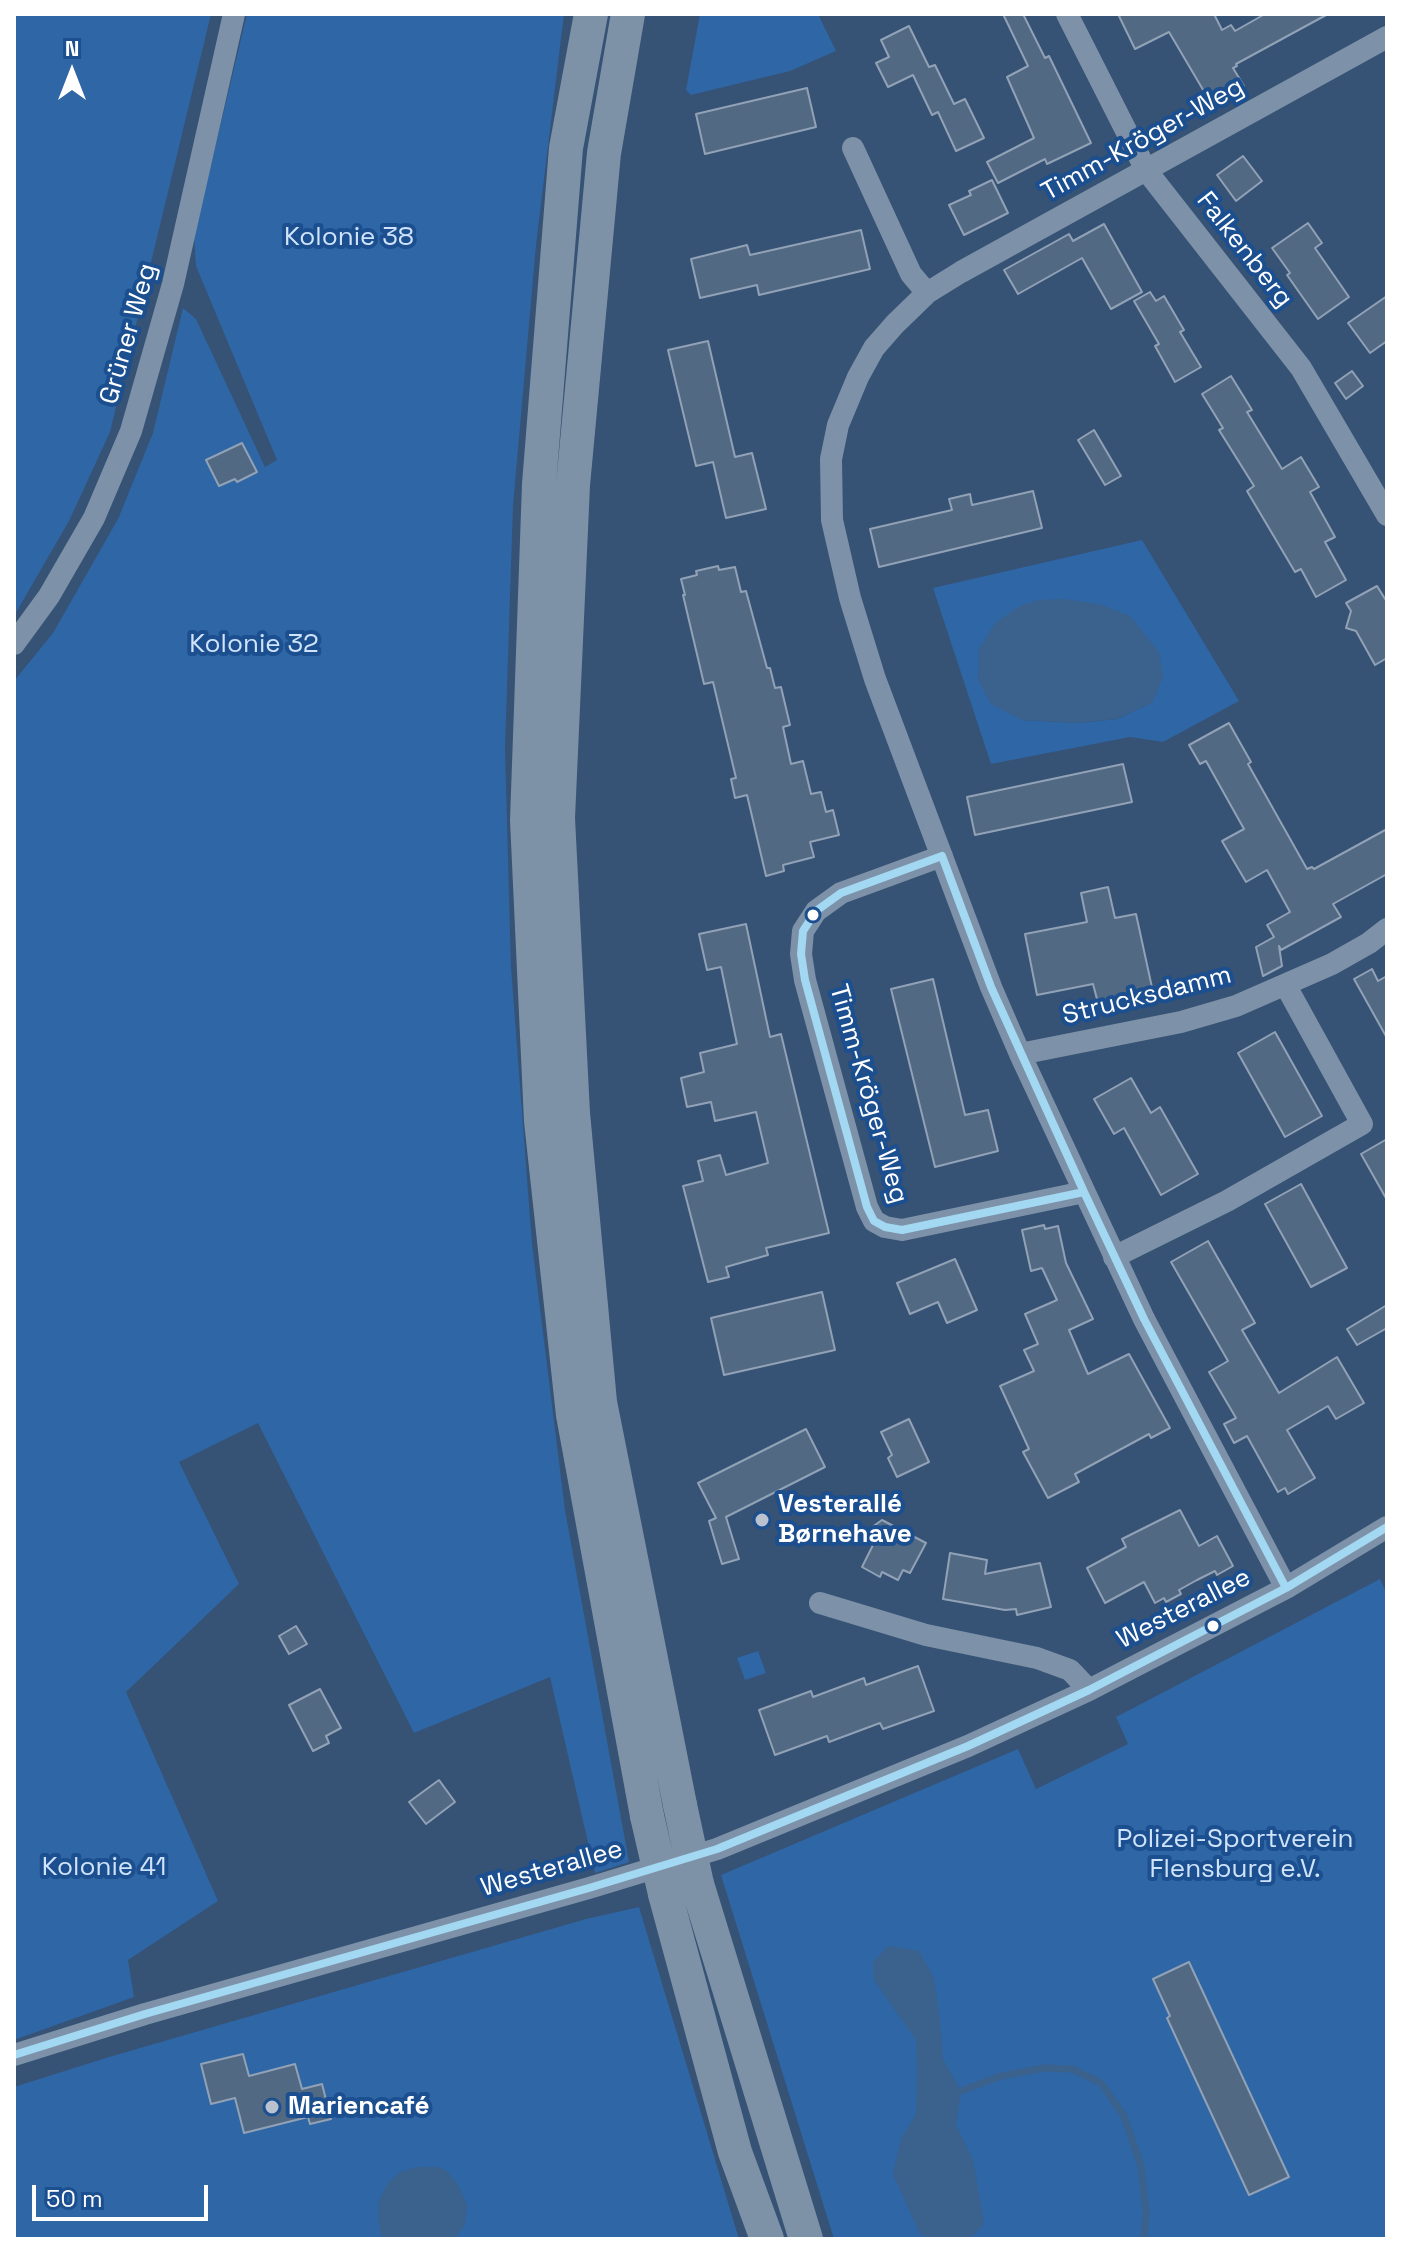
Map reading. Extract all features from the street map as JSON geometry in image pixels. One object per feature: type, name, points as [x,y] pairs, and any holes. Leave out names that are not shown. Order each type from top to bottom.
[{"type":"highway","points":[[591,14],[566,148],[539,484],[527,820],[541,1121],[573,1415],[647,1816],[735,2152],[767,2239]]},
{"type":"highway","points":[[628,14],[604,153],[573,485],[558,818],[573,1113],[600,1402],[680,1805],[697,1884],[806,2239]]},
{"type":"street","name":"Grüner Weg","points":[[14,644],[49,596],[94,518],[131,431],[173,284],[234,14]]},
{"type":"street","name":"Falkenberg","points":[[1067,14],[1146,170],[1301,368],[1387,515]]},
{"type":"street","name":"Timm-Kröger-Weg","points":[[1286,1588],[1144,1319],[991,987],[875,679],[854,612],[832,520],[831,459],[838,425],[874,348],[927,293],[1387,37]]},
{"type":"street","points":[[853,148],[911,274],[927,293]]},
{"type":"street","name":"Timm-Kröger-Weg","points":[[942,856],[841,893],[816,911],[803,931],[801,954],[805,980],[867,1207],[874,1221],[902,1230],[1084,1192]]},
{"type":"street","name":"Strucksdamm","points":[[1020,1054],[1181,1022],[1236,1006],[1332,964],[1387,929]]},
{"type":"street","points":[[1114,1257],[1227,1201],[1362,1124],[1286,986]]},
{"type":"street","name":"Westerallee","points":[[14,2055],[145,2014],[717,1849],[968,1746],[1089,1690],[1286,1588],[1387,1527]]},
{"type":"street","points":[[820,1603],[926,1635],[1037,1658],[1070,1670],[1089,1690]]},
{"type":"green space","points":[[14,14],[211,14],[110,432],[69,521],[14,616]]},
{"type":"green space","points":[[247,14],[564,14],[536,245],[513,506],[505,749],[511,967],[532,1244],[565,1510],[629,1862],[595,1873],[550,1677],[414,1733],[258,1423],[179,1462],[239,1584],[126,1692],[218,1901],[128,1960],[134,1997],[14,2040],[14,681],[53,633],[118,519],[153,433],[183,308],[196,319],[265,467],[277,460],[196,266],[194,236]]},
{"type":"green space","points":[[700,14],[818,14],[836,51],[790,71],[691,95],[686,90]]},
{"type":"green space","points":[[1142,540],[1239,701],[1163,742],[1130,737],[991,764],[933,588]],"holes":[[[1153,702],[1117,719],[1077,723],[1022,720]]]},
{"type":"green space","name":"Polizei-Sportverein Flensburg e.V.","points":[[1380,1579],[1387,1594],[1387,2239],[834,2239],[721,1875],[1018,1749],[1036,1789],[1128,1744],[1116,1717]]},
{"type":"green space","points":[[758,1651],[766,1673],[745,1680],[737,1658]]},
{"type":"green space","points":[[639,1907],[739,2239],[14,2239],[14,2087],[586,1919]]},
{"type":"shaded area","points":[[1064,599],[1099,604],[1130,616],[1159,652],[1163,676],[1153,702],[1117,719],[1077,723],[1022,720],[991,704],[978,680],[979,649],[996,622],[1020,606],[1039,600]]},
{"type":"shaded area","points":[[888,1946],[919,1951],[934,1978],[943,2059],[961,2091],[956,2125],[973,2160],[984,2224],[970,2239],[933,2239],[920,2234],[893,2174],[901,2139],[916,2114],[917,2074],[916,2040],[874,1980],[873,1962]]},
{"type":"shaded area","points":[[418,2167],[446,2170],[458,2185],[467,2205],[465,2225],[454,2239],[382,2239],[378,2219],[379,2201],[388,2183],[400,2172]]},
{"type":"building","points":[[1003,14],[1023,14],[1045,58],[1049,56],[1091,143],[1047,164],[1045,159],[998,183],[987,162],[1034,138],[1007,77],[1028,66]]},
{"type":"building","points":[[1118,14],[1214,14],[1222,30],[1231,25],[1235,31],[1265,14],[1328,14],[1236,64],[1233,68],[1244,86],[1212,105],[1169,32],[1135,49]]},
{"type":"building","points":[[909,26],[929,67],[935,65],[954,104],[965,99],[984,138],[956,151],[938,112],[932,115],[913,75],[888,87],[876,63],[889,57],[881,40]]},
{"type":"building","points":[[807,88],[816,127],[705,154],[696,114]]},
{"type":"building","points":[[1243,156],[1262,181],[1236,201],[1217,175]]},
{"type":"building","points":[[992,180],[1008,213],[964,235],[949,205],[971,195],[969,191]]},
{"type":"building","points":[[1308,223],[1322,243],[1315,248],[1349,297],[1318,319],[1272,248]]},
{"type":"building","points":[[1104,224],[1142,292],[1111,309],[1082,258],[1018,294],[1004,270],[1069,234],[1073,241]]},
{"type":"building","points":[[861,230],[870,269],[759,295],[757,285],[700,298],[691,259],[747,245],[750,255]]},
{"type":"building","points":[[1150,292],[1156,301],[1164,296],[1184,330],[1180,332],[1201,367],[1175,382],[1155,346],[1159,344],[1134,301]]},
{"type":"building","points":[[1387,296],[1387,341],[1370,353],[1348,323]]},
{"type":"building","points":[[708,341],[735,457],[752,453],[766,509],[726,518],[713,462],[696,466],[668,350]]},
{"type":"building","points":[[1352,371],[1363,386],[1346,399],[1335,383]]},
{"type":"building","points":[[1231,376],[1252,410],[1247,412],[1282,469],[1301,457],[1319,487],[1310,492],[1335,537],[1325,542],[1346,580],[1316,597],[1301,569],[1295,572],[1247,491],[1254,486],[1219,430],[1223,428],[1202,394]]},
{"type":"building","points":[[1094,430],[1121,476],[1105,485],[1078,440]]},
{"type":"building","points":[[242,443],[257,472],[237,482],[235,479],[219,486],[206,460]]},
{"type":"building","points":[[1033,491],[1042,528],[879,567],[870,529],[952,510],[949,499],[970,494],[972,505]]},
{"type":"building","points":[[718,566],[719,570],[735,567],[741,592],[746,591],[767,668],[770,668],[775,688],[781,687],[790,725],[783,727],[791,764],[803,761],[811,794],[821,792],[826,812],[833,810],[839,835],[810,842],[814,857],[783,865],[784,871],[766,876],[747,795],[735,798],[731,779],[736,778],[713,682],[704,684],[683,595],[681,579],[697,575],[696,571]]},
{"type":"building","points":[[1377,586],[1387,602],[1387,658],[1375,665],[1356,631],[1346,628],[1351,611],[1346,603]]},
{"type":"building","points":[[1229,723],[1251,762],[1248,764],[1307,869],[1314,869],[1387,829],[1387,874],[1333,904],[1341,917],[1281,950],[1279,946],[1282,966],[1263,976],[1256,947],[1274,937],[1267,925],[1290,912],[1267,870],[1246,882],[1222,841],[1244,829],[1206,761],[1200,764],[1189,745]]},
{"type":"building","points":[[1123,764],[1132,802],[975,835],[967,797]]},
{"type":"building","points":[[1108,887],[1115,918],[1136,914],[1153,992],[1098,1003],[1093,984],[1037,995],[1025,934],[1087,922],[1081,893]]},
{"type":"building","points":[[746,924],[770,1037],[781,1034],[829,1233],[766,1248],[768,1255],[726,1267],[729,1277],[708,1282],[683,1186],[703,1181],[698,1161],[720,1155],[726,1175],[768,1163],[756,1112],[715,1121],[711,1102],[687,1107],[681,1078],[704,1072],[700,1053],[737,1044],[721,967],[707,970],[699,934]]},
{"type":"building","points":[[1372,969],[1378,981],[1387,976],[1387,1038],[1354,979]]},
{"type":"building","points":[[933,979],[965,1115],[988,1110],[998,1151],[935,1167],[891,989]]},
{"type":"building","points":[[1275,1032],[1322,1116],[1285,1137],[1238,1053]]},
{"type":"building","points":[[1131,1078],[1151,1113],[1160,1107],[1198,1174],[1161,1195],[1124,1128],[1114,1134],[1094,1099]]},
{"type":"building","points":[[1387,1139],[1387,1200],[1361,1154]]},
{"type":"building","points":[[1301,1184],[1347,1268],[1311,1287],[1265,1204]]},
{"type":"building","points":[[1044,1225],[1045,1229],[1058,1226],[1066,1263],[1093,1319],[1069,1330],[1088,1374],[1129,1354],[1170,1428],[1151,1438],[1149,1434],[1075,1474],[1079,1482],[1048,1498],[1023,1452],[1029,1449],[1000,1386],[1034,1371],[1024,1350],[1038,1344],[1025,1314],[1057,1300],[1042,1268],[1031,1271],[1022,1230]]},
{"type":"building","points":[[1208,1241],[1255,1323],[1242,1330],[1279,1393],[1337,1357],[1364,1403],[1336,1419],[1328,1406],[1287,1430],[1315,1478],[1288,1494],[1285,1488],[1278,1492],[1247,1436],[1234,1443],[1224,1424],[1236,1418],[1209,1372],[1228,1361],[1171,1262]]},
{"type":"building","points":[[955,1259],[977,1310],[947,1323],[938,1302],[910,1314],[897,1283]]},
{"type":"building","points":[[822,1292],[835,1350],[724,1375],[711,1318]]},
{"type":"building","points":[[1387,1305],[1387,1328],[1357,1345],[1347,1329]]},
{"type":"building","points":[[909,1419],[929,1462],[897,1477],[888,1458],[892,1455],[881,1432]]},
{"type":"building","points":[[806,1429],[825,1467],[726,1517],[739,1559],[722,1564],[709,1521],[716,1518],[698,1483]]},
{"type":"building","points":[[1180,1510],[1199,1546],[1217,1536],[1233,1566],[1217,1575],[1215,1571],[1197,1580],[1166,1602],[1164,1598],[1155,1603],[1144,1582],[1105,1603],[1087,1568],[1126,1547],[1122,1539]]},
{"type":"building","points":[[882,1520],[926,1543],[910,1573],[903,1570],[898,1580],[882,1572],[880,1577],[862,1567],[876,1539],[868,1530]]},
{"type":"building","points":[[950,1553],[987,1560],[985,1574],[1040,1563],[1051,1607],[1017,1615],[1016,1609],[1005,1610],[943,1599]]},
{"type":"building","points":[[296,1626],[307,1644],[289,1654],[279,1636]]},
{"type":"building","points":[[918,1666],[934,1711],[883,1729],[880,1723],[829,1742],[827,1736],[775,1755],[759,1710],[811,1691],[813,1697],[864,1678],[866,1685]]},
{"type":"building","points":[[320,1689],[341,1728],[326,1736],[329,1743],[313,1751],[289,1705]]},
{"type":"building","points":[[439,1780],[455,1802],[426,1824],[409,1802]]},
{"type":"building","points":[[1189,1962],[1289,2177],[1249,2195],[1167,2018],[1170,2016],[1153,1979]]},
{"type":"building","name":"Mariencafé","points":[[243,2054],[249,2076],[295,2064],[302,2089],[322,2084],[331,2119],[310,2124],[308,2117],[244,2133],[235,2098],[211,2104],[201,2064]]},
{"type":"waterway","points":[[961,2091],[1001,2076],[1044,2068],[1072,2069],[1101,2083],[1124,2116],[1141,2166],[1146,2212],[1144,2239]]},
{"type":"transit line","points":[[942,856],[991,987],[1084,1192],[902,1230],[874,1221],[867,1207],[805,980],[801,954],[803,931],[816,911],[841,893],[942,856]]},
{"type":"transit line","points":[[1084,1192],[1144,1319],[1286,1588]]},
{"type":"transit line","points":[[14,2055],[145,2014],[717,1849],[968,1746],[1089,1690],[1286,1588],[1387,1527]]},
{"type":"place","name":"Vesterallé Børnehave","points":[[762,1520]]},
{"type":"place","name":"Mariencafé","points":[[272,2107]]},
{"type":"park label","name":"Kolonie 38","points":[[349,238]]},
{"type":"park label","name":"Kolonie 32","points":[[254,645]]},
{"type":"park label","name":"Kolonie 41","points":[[104,1868]]}]
